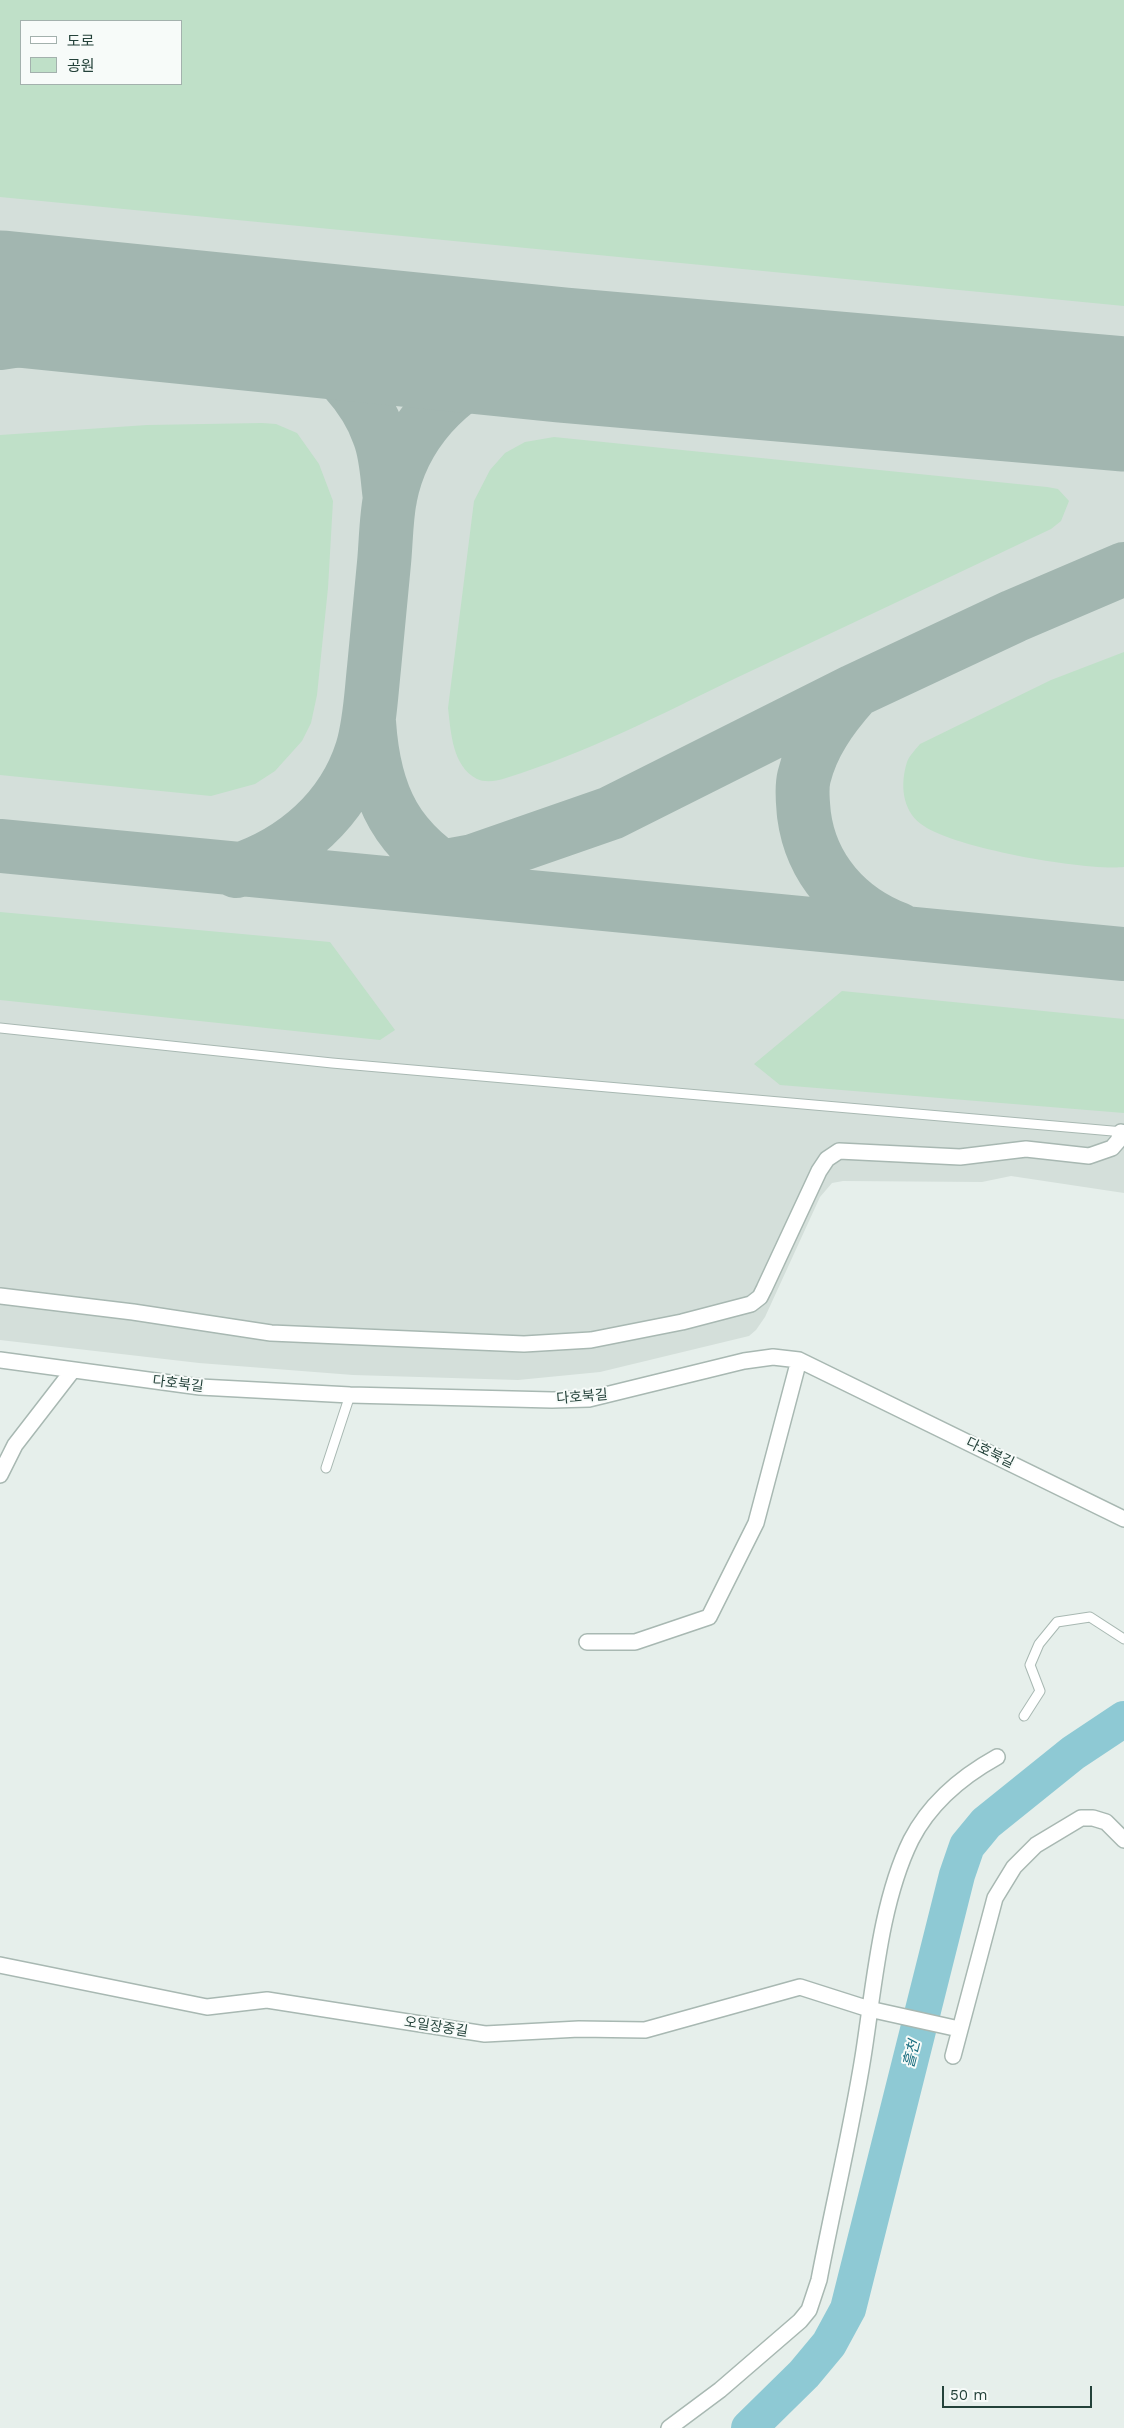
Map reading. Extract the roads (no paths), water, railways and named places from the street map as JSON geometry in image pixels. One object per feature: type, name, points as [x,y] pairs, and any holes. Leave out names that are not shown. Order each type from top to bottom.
[{"type":"street","points":[[0,1296],[152,1314],[271,1332],[524,1344],[591,1340],[682,1322],[751,1304],[760,1297],[819,1172],[827,1159],[839,1151],[960,1157],[1026,1149],[1089,1156],[1112,1148],[1123,1132]]},
{"type":"street","name":"다호북길","points":[[0,1360],[200,1388],[350,1395],[589,1399],[744,1361],[773,1357],[799,1360],[1124,1519]]},
{"type":"street","points":[[588,1642],[635,1642],[708,1617],[756,1523],[799,1360]]},
{"type":"street","points":[[0,1475],[15,1445],[73,1370]]},
{"type":"street","points":[[669,2428],[734,2378],[800,2321],[809,2310],[819,2280],[862,2058],[888,1906],[898,1871],[912,1839],[929,1811],[976,1768],[997,1757]]},
{"type":"street","points":[[953,2056],[995,1898],[1024,1855],[1036,1845],[1081,1818],[1094,1818],[1106,1822],[1124,1840]]},
{"type":"street","name":"오일장중길","points":[[0,1966],[207,2007],[267,2000],[485,2034],[579,2029],[645,2030],[800,1987],[869,2009],[959,2030]]},
{"type":"lane","points":[[0,1028],[332,1063],[1123,1132]]},
{"type":"lane","points":[[326,1468],[350,1395]]},
{"type":"lane","points":[[1024,1716],[1040,1692],[1030,1665],[1039,1644],[1057,1622],[1090,1617],[1124,1640]]},
{"type":"waterway","name":"흘천","points":[[749,2428],[804,2374],[829,2344],[848,2309],[957,1875],[967,1846],[986,1823],[1073,1753],[1124,1719]]}]
